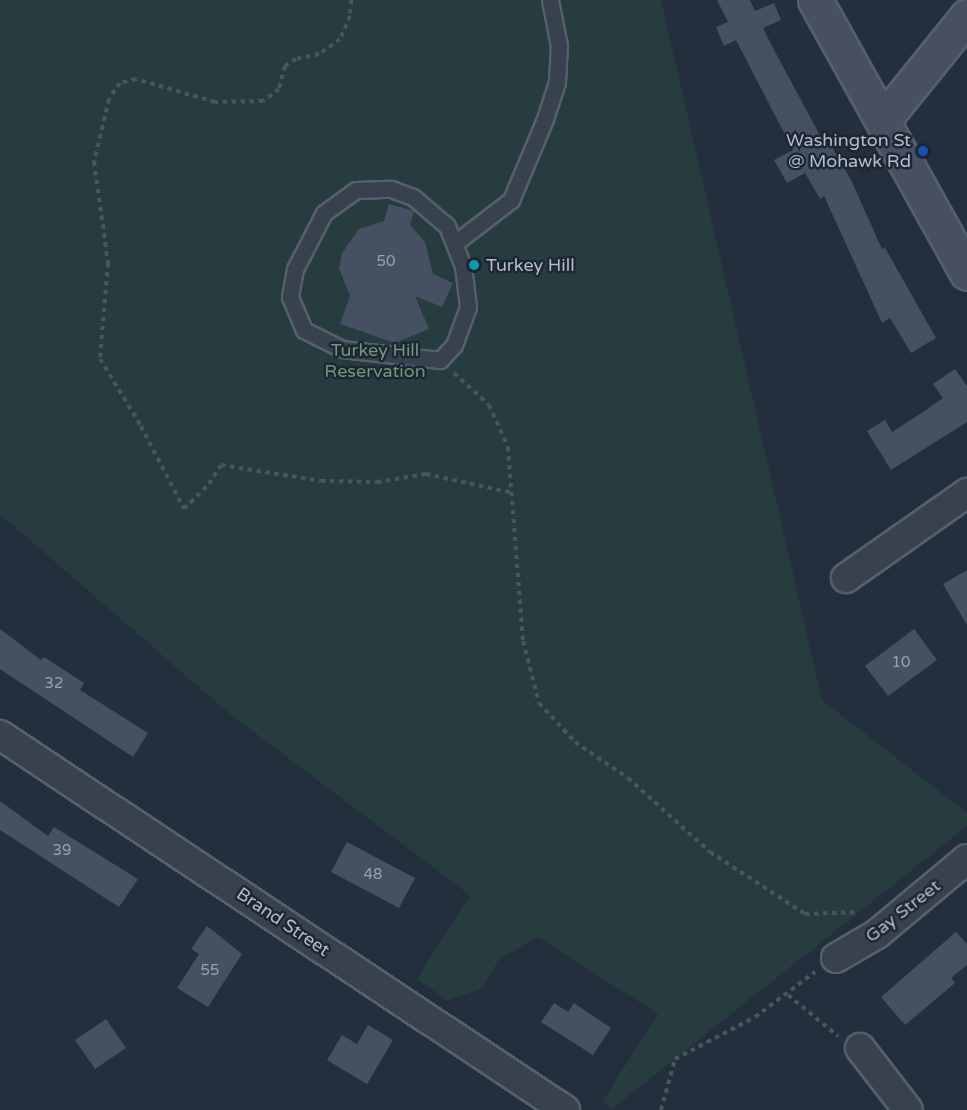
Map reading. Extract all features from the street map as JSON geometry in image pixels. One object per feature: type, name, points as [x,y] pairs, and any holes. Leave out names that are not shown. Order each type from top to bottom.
[{"type":"street","points":[[815,0],[884,119],[967,273]]},
{"type":"street","points":[[884,119],[967,16]]},
{"type":"street","points":[[846,578],[967,493]]},
{"type":"street","name":"Brand Street","points":[[0,735],[565,1110]]},
{"type":"street","name":"Gay Street","points":[[836,958],[877,934],[967,859]]},
{"type":"street","points":[[860,1048],[908,1110]]},
{"type":"lane","points":[[455,243],[511,200],[545,119],[557,82],[559,46],[550,0]]},
{"type":"lane","points":[[391,189],[413,198],[447,226],[455,243],[468,286],[468,307],[454,345],[440,360],[342,349],[304,330],[290,297],[295,268],[324,213],[356,190],[391,189]]},
{"type":"path","points":[[351,0],[350,16],[340,39],[319,54],[296,59],[285,66],[279,89],[263,101],[215,102],[136,79],[120,83],[109,99],[94,162],[108,263],[99,358],[141,426],[184,509],[209,484],[221,465],[321,481],[376,482],[426,474],[513,493]]},
{"type":"path","points":[[440,360],[489,405],[508,447],[524,641],[539,702],[575,742],[628,778],[710,852],[805,914],[859,912],[877,934]]},
{"type":"path","points":[[661,1110],[675,1059],[755,1017],[836,958]]},
{"type":"path","points":[[788,995],[826,1029]]},
{"type":"green space","name":"Turkey Hill Reservation","points":[[0,0],[661,0],[822,700],[967,813],[967,826],[612,1109],[602,1102],[658,1014],[538,937],[499,959],[482,989],[447,1000],[417,979],[470,895],[231,715],[0,514]]},
{"type":"building","points":[[717,0],[750,0],[755,11],[774,3],[781,20],[763,28],[823,141],[827,138],[851,180],[882,249],[885,248],[936,338],[911,353],[890,318],[882,323],[824,196],[820,199],[805,173],[787,183],[774,160],[793,150],[736,40],[724,46],[716,27],[728,22]]},
{"type":"building","points":[[389,204],[414,211],[410,225],[425,242],[433,274],[453,283],[442,307],[415,296],[429,329],[395,343],[340,324],[350,296],[339,268],[342,253],[359,229],[384,221]]},
{"type":"building","points":[[955,369],[967,386],[967,422],[891,470],[867,431],[885,420],[892,432],[943,398],[933,384]]},
{"type":"building","points":[[967,570],[967,625],[943,584]]},
{"type":"building","points":[[0,629],[41,660],[44,657],[84,683],[80,690],[148,733],[133,757],[0,669]]},
{"type":"building","points":[[914,629],[937,660],[888,696],[865,666]]},
{"type":"building","points":[[0,801],[48,836],[54,827],[138,879],[119,907],[0,830]]},
{"type":"building","points":[[347,842],[415,878],[399,908],[331,872]]},
{"type":"building","points":[[207,926],[242,954],[208,1007],[177,988],[199,954],[191,949]]},
{"type":"building","points":[[956,932],[967,944],[967,965],[951,978],[955,983],[905,1025],[881,997]]},
{"type":"building","points":[[554,1003],[568,1012],[574,1003],[611,1028],[593,1055],[541,1022]]},
{"type":"building","points":[[106,1019],[126,1048],[95,1069],[75,1040]]},
{"type":"building","points":[[368,1025],[393,1040],[367,1084],[327,1060],[342,1035],[357,1044]]},
{"type":"place","name":"Washington St @ Mohawk Rd","points":[[923,151]]},
{"type":"place","name":"Turkey Hill","points":[[474,265]]}]
